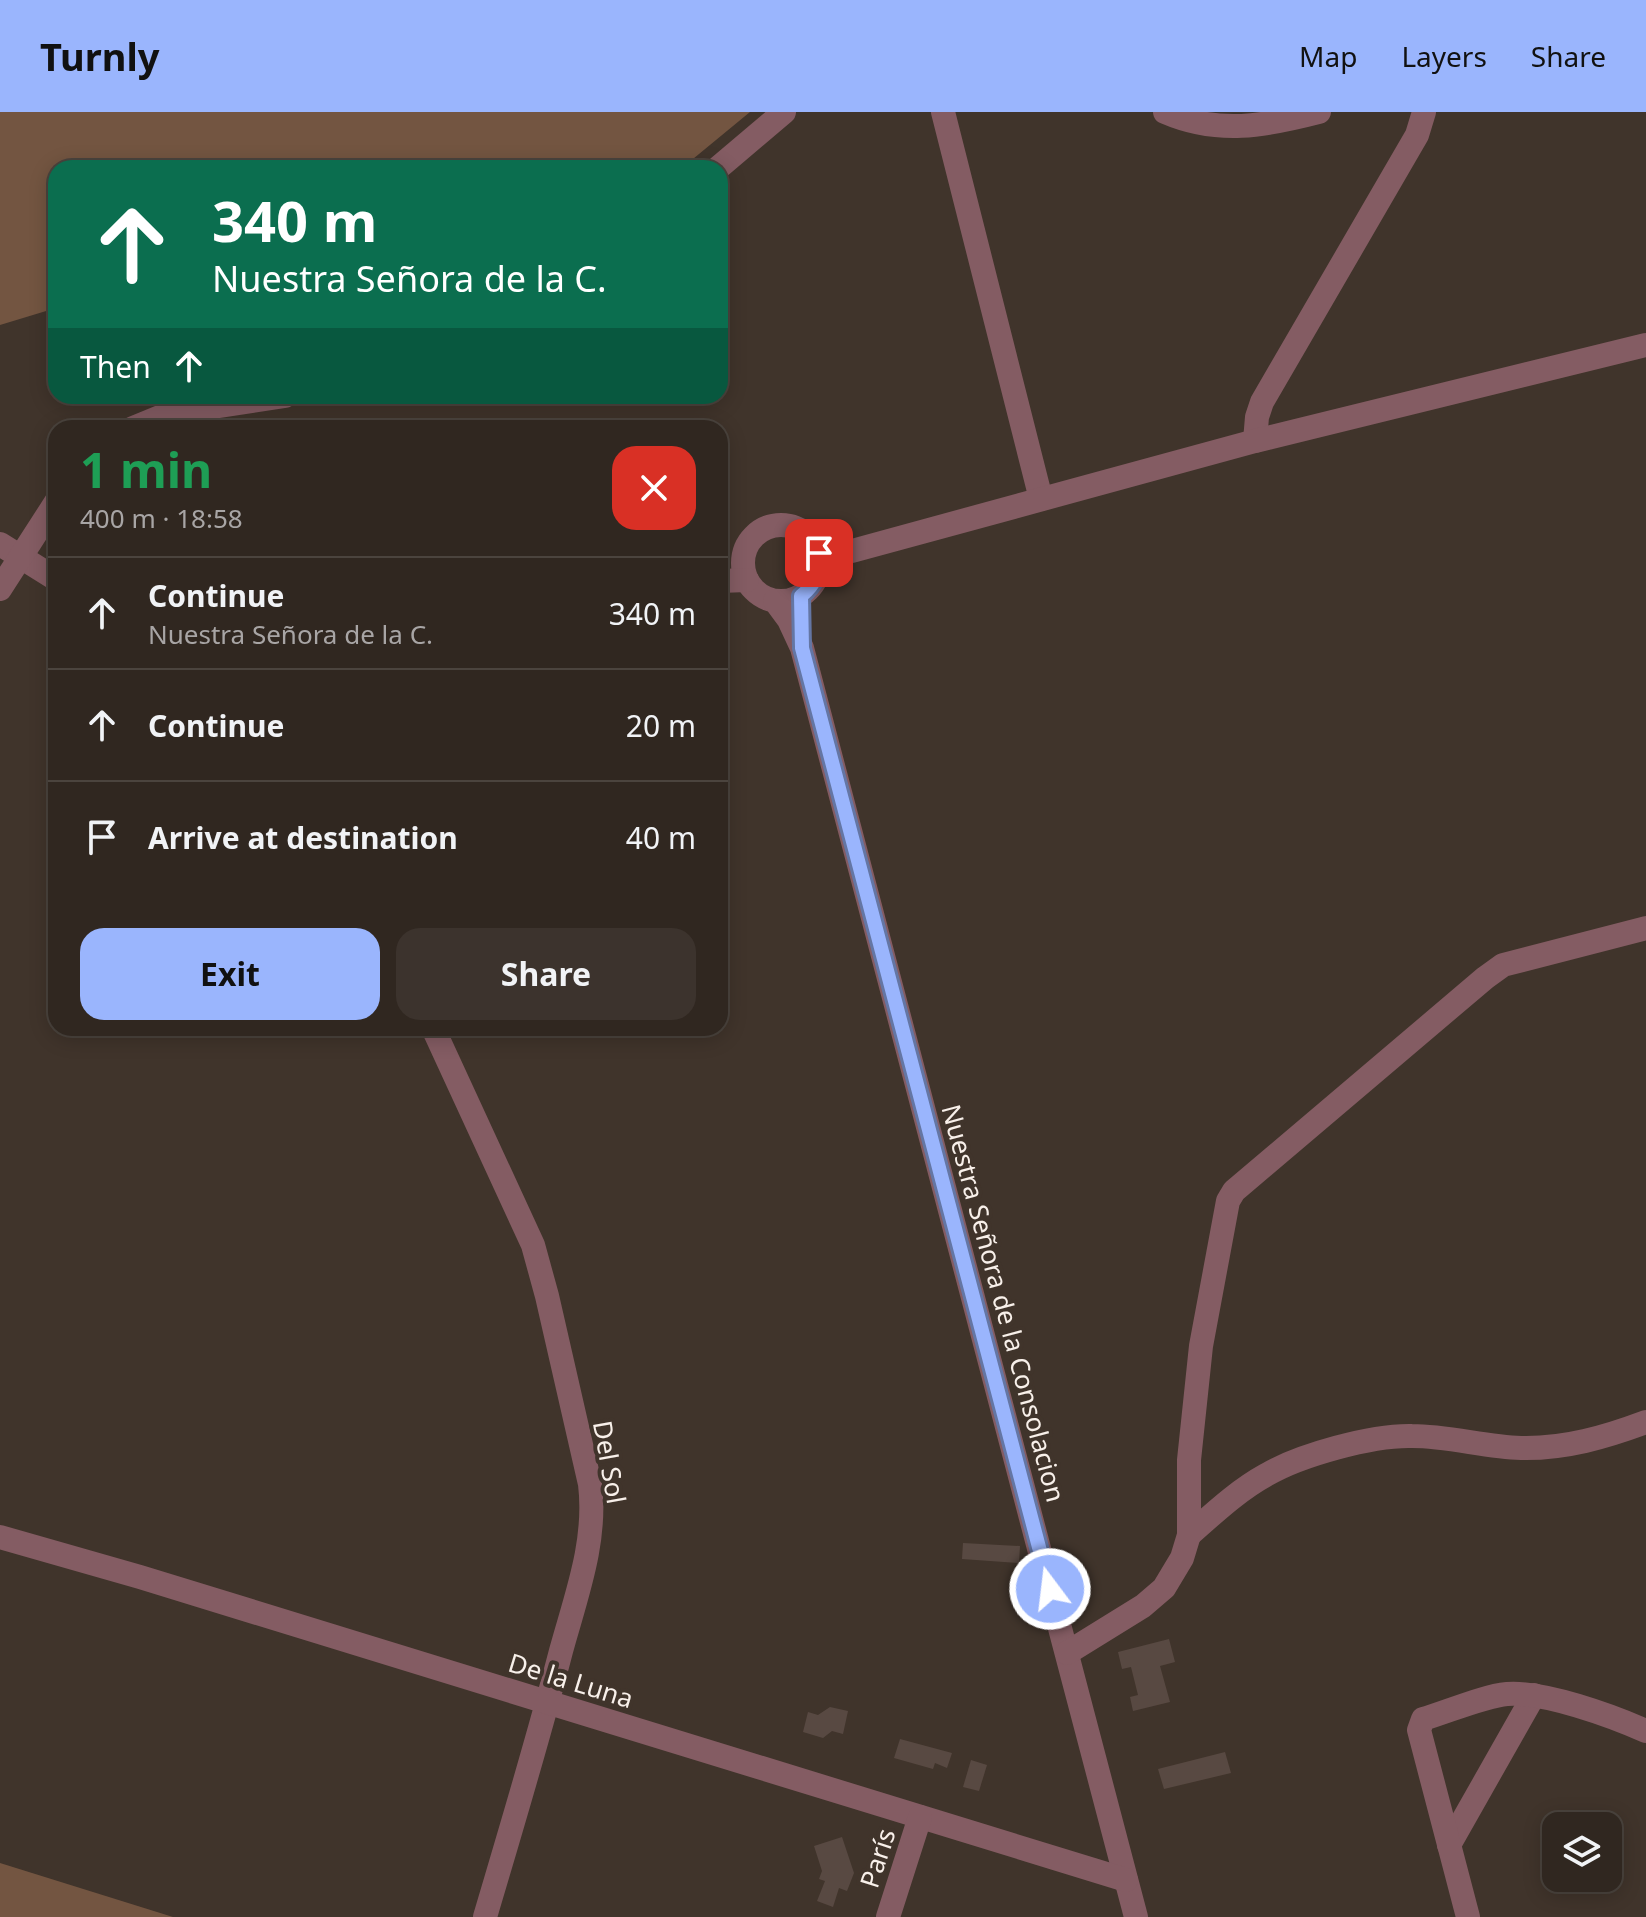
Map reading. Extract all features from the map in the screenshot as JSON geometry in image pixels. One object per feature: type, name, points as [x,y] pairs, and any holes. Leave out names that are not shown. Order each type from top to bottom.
[{"type":"street","points":[[727,160],[784,112]]},
{"type":"street","points":[[943,112],[1041,499]]},
{"type":"street","points":[[1165,112],[1179,118],[1230,128],[1319,112]]},
{"type":"street","points":[[1255,441],[1262,402],[1417,135],[1424,112]]},
{"type":"street","points":[[819,553],[852,551],[1255,441],[1646,345]]},
{"type":"street","points":[[152,420],[167,414],[233,404]]},
{"type":"street","points":[[0,589],[10,550],[48,510]]},
{"type":"street","points":[[775,601],[801,596],[817,578],[819,553],[814,541],[794,526],[768,526],[757,533],[748,543],[743,567],[754,590],[775,601],[789,620],[802,648]]},
{"type":"street","points":[[10,550],[48,574]]},
{"type":"street","points":[[728,581],[747,580]]},
{"type":"street","points":[[801,596],[802,648]]},
{"type":"street","name":"Nuestra Señora de la Consolacion","points":[[802,648],[1136,1917]]},
{"type":"street","points":[[1067,1653],[1143,1606],[1164,1588],[1182,1558],[1189,1535],[1189,1460],[1201,1346],[1228,1201],[1234,1191],[1473,987],[1503,965],[1646,928]]},
{"type":"street","name":"Del Sol","points":[[437,1036],[533,1245],[590,1484],[593,1510],[591,1540],[548,1702],[485,1917]]},
{"type":"street","points":[[1189,1535],[1237,1494],[1268,1473],[1318,1454],[1369,1440],[1411,1436],[1520,1448],[1559,1447],[1614,1434],[1646,1422]]},
{"type":"street","name":"De la Luna","points":[[0,1537],[140,1577],[1126,1880]]},
{"type":"street","points":[[1468,1917],[1419,1730],[1423,1719],[1506,1694],[1534,1695],[1623,1721],[1646,1731]]},
{"type":"street","points":[[1449,1845],[1534,1695]]},
{"type":"street","name":"París","points":[[888,1917],[920,1817]]},
{"type":"shaded area","points":[[0,112],[750,112],[692,160],[48,160],[48,310],[0,325]]},
{"type":"shaded area","points":[[0,1863],[173,1917],[0,1917]]},
{"type":"building","points":[[963,1543],[1020,1546],[1019,1563],[962,1559]]},
{"type":"building","points":[[1169,1639],[1175,1662],[1160,1666],[1170,1702],[1133,1711],[1130,1697],[1138,1695],[1131,1667],[1122,1669],[1118,1652]]},
{"type":"building","points":[[830,1707],[848,1711],[843,1734],[832,1731],[823,1738],[803,1732],[808,1712],[818,1715]]},
{"type":"building","points":[[900,1739],[952,1753],[947,1768],[935,1763],[933,1769],[894,1758]]},
{"type":"building","points":[[1225,1752],[1231,1773],[1164,1789],[1158,1769]]},
{"type":"building","points":[[971,1760],[987,1765],[979,1791],[963,1787]]},
{"type":"building","points":[[842,1837],[854,1873],[847,1891],[839,1888],[833,1907],[817,1901],[825,1881],[819,1879],[822,1871],[814,1846]]},
{"type":"route","points":[[819,553],[817,578],[801,596],[802,648],[1050,1589]]}]
